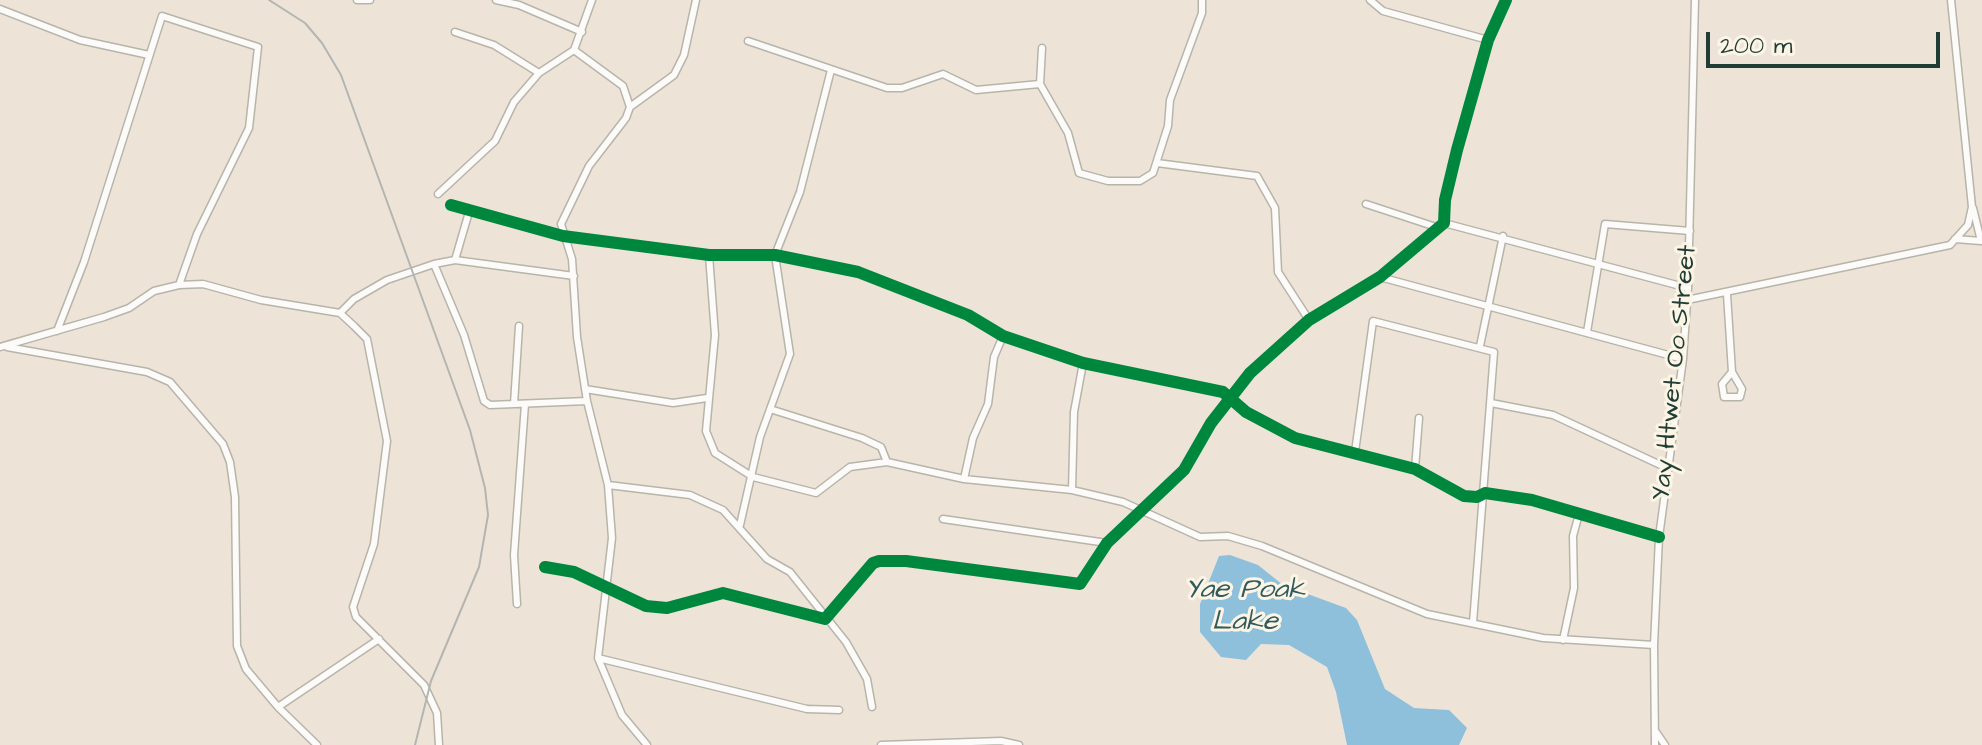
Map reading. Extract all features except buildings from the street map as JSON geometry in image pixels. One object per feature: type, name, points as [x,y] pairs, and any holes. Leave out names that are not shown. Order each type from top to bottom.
[{"type":"street","points":[[357,0],[370,0]]},
{"type":"street","points":[[496,0],[519,5],[582,32]]},
{"type":"street","points":[[438,194],[495,141],[514,102],[539,73],[574,50],[592,0]]},
{"type":"street","points":[[647,745],[622,715],[598,658],[612,538],[608,485],[587,401],[574,276],[561,224],[589,166],[626,118],[630,107],[674,75],[684,55],[696,0]]},
{"type":"street","points":[[1042,48],[1040,84],[1068,133],[1077,168],[1085,176],[1140,181],[1153,173],[1157,163],[1168,126],[1170,100],[1202,13],[1202,0]]},
{"type":"street","points":[[1370,0],[1383,11],[1488,40]]},
{"type":"street","points":[[825,619],[873,563],[879,561],[906,561],[1077,584],[1083,582],[1107,543],[1184,470],[1211,423],[1250,373],[1309,320],[1380,277],[1442,225],[1448,187],[1488,40],[1506,0]]},
{"type":"street","name":"Yay Htwet Oo Street","points":[[1655,745],[1654,645],[1659,537],[1683,359],[1688,288],[1695,0]]},
{"type":"street","points":[[1951,0],[1972,206],[1981,241],[1955,239]]},
{"type":"street","points":[[0,9],[80,40],[149,55]]},
{"type":"street","points":[[57,331],[84,262],[162,16],[258,47],[249,128],[197,234],[179,285]]},
{"type":"street","points":[[455,32],[494,45],[539,73]]},
{"type":"street","points":[[748,41],[887,88],[902,88],[943,74],[976,90],[1040,84]]},
{"type":"street","points":[[574,50],[623,86],[630,107]]},
{"type":"street","points":[[740,525],[760,437],[790,354],[775,255],[800,192],[831,70]]},
{"type":"street","points":[[1157,163],[1199,171],[1245,171],[1257,176],[1275,208],[1278,272],[1309,320]]},
{"type":"street","points":[[1366,204],[1442,225],[1503,236],[1688,288]]},
{"type":"street","points":[[451,205],[563,236],[709,255],[775,255],[858,272],[968,315],[1003,336],[1083,363],[1223,392],[1230,400],[1295,438],[1415,469],[1464,496],[1477,497],[1485,493],[1532,500],[1659,537]]},
{"type":"street","points":[[1687,300],[1950,245],[1968,225],[1972,206]]},
{"type":"street","points":[[455,260],[469,212]]},
{"type":"street","points":[[1587,332],[1605,224],[1690,231]]},
{"type":"street","points":[[1480,346],[1503,236]]},
{"type":"street","points":[[709,255],[715,335],[706,431],[711,446],[753,477],[816,493],[850,467],[887,462],[964,479],[1072,490],[1123,502],[1200,537],[1228,536],[1262,546],[1427,614],[1563,640],[1654,645]]},
{"type":"street","points":[[340,313],[354,299],[387,280],[455,260],[574,276]]},
{"type":"street","points":[[434,264],[464,335],[481,396],[490,405],[587,401]]},
{"type":"street","points":[[1380,277],[1683,359]]},
{"type":"street","points":[[2,347],[129,308],[154,291],[179,285],[203,284],[261,300],[340,313],[367,339],[387,441],[374,544],[353,607],[356,617],[424,685],[437,713],[439,745]]},
{"type":"street","points":[[1727,294],[1732,372]]},
{"type":"street","points":[[1355,452],[1373,321],[1491,349],[1495,355],[1473,623]]},
{"type":"street","points":[[514,404],[519,326]]},
{"type":"street","points":[[964,479],[973,438],[988,404],[994,357],[1003,336]]},
{"type":"street","points":[[2,347],[147,372],[170,382],[223,444],[230,462],[235,497],[237,646],[246,669],[278,707],[317,745]]},
{"type":"street","points":[[1072,490],[1074,412],[1083,363]]},
{"type":"street","points":[[585,389],[673,403],[707,398]]},
{"type":"street","points":[[1491,403],[1553,415],[1667,468]]},
{"type":"street","points":[[517,604],[514,555],[525,404]]},
{"type":"street","points":[[770,409],[862,438],[881,447],[887,462]]},
{"type":"street","points":[[1415,469],[1419,418]]},
{"type":"street","points":[[608,485],[704,499],[740,525],[767,559],[790,572],[846,642],[867,679],[872,707]]},
{"type":"street","points":[[1563,640],[1574,588],[1573,536],[1579,514]]},
{"type":"street","points":[[943,519],[1107,543]]},
{"type":"street","points":[[545,567],[574,572],[658,608],[723,593],[825,619]]},
{"type":"street","points":[[278,707],[379,639]]},
{"type":"street","points":[[598,658],[807,709],[839,710]]},
{"type":"street","points":[[1655,731],[1665,745]]},
{"type":"street","points":[[881,745],[1001,741],[1019,745]]},
{"type":"water","name":"Yae Poak Lake","points":[[1230,555],[1258,565],[1283,585],[1346,608],[1357,620],[1385,689],[1414,708],[1449,710],[1467,728],[1459,745],[1347,745],[1336,692],[1327,667],[1289,645],[1261,644],[1246,660],[1221,657],[1200,632],[1200,604],[1219,556]]},
{"type":"railway","points":[[269,0],[305,23],[322,43],[341,75],[470,430],[485,488],[488,515],[479,567],[431,681],[415,745]]},
{"type":"cycle path","points":[[545,567],[574,572],[646,606],[667,608],[723,593],[825,619],[873,563],[879,561],[906,561],[1080,584],[1107,543],[1184,470],[1211,423],[1250,373],[1309,320],[1380,277],[1444,223],[1445,200],[1457,150],[1488,40],[1506,0]]},
{"type":"cycle path","points":[[451,205],[563,236],[709,255],[775,255],[858,272],[968,315],[1003,336],[1083,363],[1223,392],[1246,412],[1295,438],[1415,469],[1464,496],[1477,497],[1485,493],[1532,500],[1659,537]]}]
